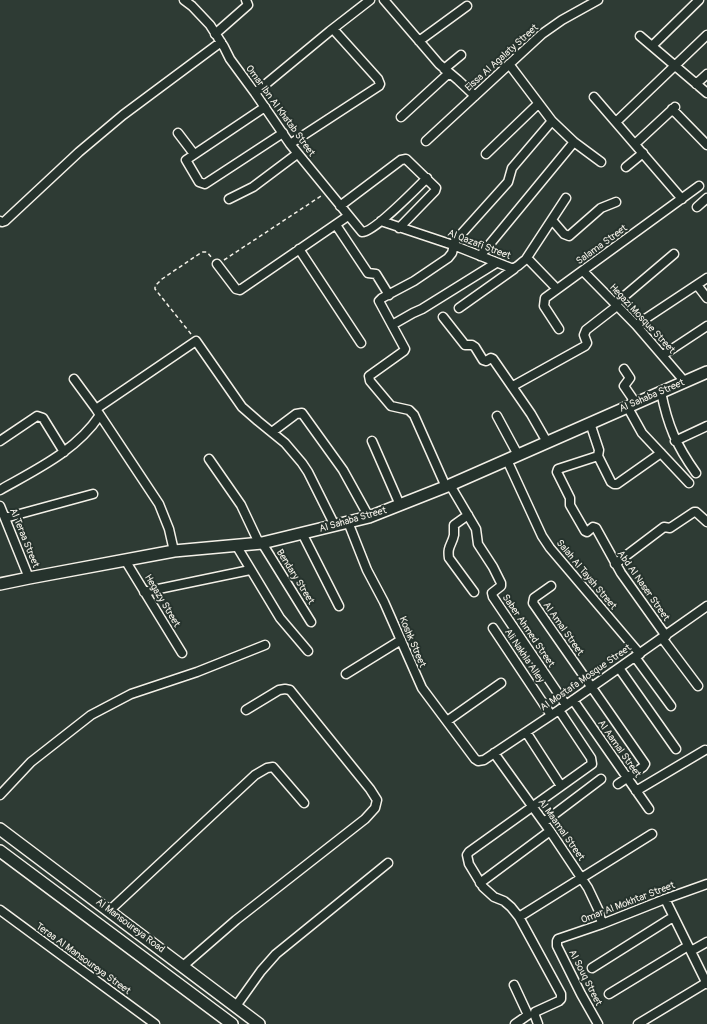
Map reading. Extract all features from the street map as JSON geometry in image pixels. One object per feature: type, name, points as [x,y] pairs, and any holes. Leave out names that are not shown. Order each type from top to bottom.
[{"type":"street","name":"Omar Ibn Al Khatab Street","points":[[184,0],[200,14],[221,42],[230,59],[297,154],[361,232],[365,233],[381,221]]},
{"type":"street","points":[[215,34],[248,5],[246,0]]},
{"type":"street","points":[[384,0],[447,71],[474,96]]},
{"type":"street","name":"Eissa Al Agalaty Street","points":[[426,142],[542,34],[562,20],[598,0]]},
{"type":"street","points":[[652,46],[699,0]]},
{"type":"street","points":[[255,93],[368,1]]},
{"type":"street","points":[[419,41],[467,6]]},
{"type":"street","points":[[290,144],[380,84],[378,79],[333,29]]},
{"type":"street","points":[[616,122],[707,35]]},
{"type":"street","points":[[640,36],[707,93]]},
{"type":"street","points":[[0,221],[5,221],[79,152],[123,115],[221,42]]},
{"type":"street","points":[[401,117],[461,55]]},
{"type":"street","points":[[509,64],[552,121],[574,142],[601,162]]},
{"type":"street","points":[[696,84],[707,74]]},
{"type":"street","points":[[594,97],[682,199]]},
{"type":"street","points":[[486,154],[538,104]]},
{"type":"street","points":[[265,108],[187,159],[186,162],[200,183],[205,184],[283,134]]},
{"type":"street","points":[[635,144],[674,108],[707,145]]},
{"type":"street","points":[[496,263],[422,309],[392,325],[379,302],[443,262],[452,253],[455,241],[508,182],[512,168],[552,121]]},
{"type":"street","points":[[178,133],[194,154]]},
{"type":"street","points":[[480,256],[574,142]]},
{"type":"street","points":[[626,167],[643,153]]},
{"type":"street","points":[[229,200],[253,186],[297,154]]},
{"type":"street","points":[[340,206],[403,158],[408,160],[427,178],[435,187],[435,191],[399,228]]},
{"type":"street","points":[[381,221],[427,178]]},
{"type":"street","name":"Salama Street","points":[[559,329],[544,306],[544,298],[699,186]]},
{"type":"street","name":"Al Qazafi Street","points":[[381,221],[453,245],[514,269],[526,259],[566,198]]},
{"type":"street","points":[[697,207],[707,198]]},
{"type":"street","points":[[552,220],[564,234],[569,236],[601,208],[616,202]]},
{"type":"street","points":[[217,264],[236,289],[240,290],[348,216]]},
{"type":"street","points":[[336,225],[368,272],[376,274],[389,295]]},
{"type":"street","points":[[299,249],[360,344]]},
{"type":"street","points":[[513,386],[585,346],[587,343],[584,335],[586,330],[674,254]]},
{"type":"street","points":[[526,259],[530,259],[557,289]]},
{"type":"street","points":[[459,308],[514,269]]},
{"type":"street","name":"Hegazi Mosque Street","points":[[583,271],[636,325],[685,382]]},
{"type":"street","points":[[636,325],[707,278]]},
{"type":"street","points":[[697,285],[707,298]]},
{"type":"street","points":[[443,317],[465,344],[475,347],[483,360],[486,361],[494,359],[531,414],[547,442]]},
{"type":"street","name":"Saber Ahmed Street","points":[[392,325],[405,347],[405,350],[372,373],[369,378],[370,381],[391,406],[408,410],[414,415],[448,486],[476,529],[478,544],[493,567],[501,583],[501,586],[492,593],[493,597],[566,705]]},
{"type":"street","points":[[663,355],[707,326]]},
{"type":"street","points":[[0,490],[64,452],[83,436],[98,412],[196,341],[242,407],[285,443],[308,472],[335,526]]},
{"type":"street","points":[[624,370],[630,378],[624,386],[642,433],[689,484]]},
{"type":"street","name":"Al Sahaba Street","points":[[0,584],[174,551],[261,543],[369,517],[448,486],[590,422],[707,372]]},
{"type":"street","points":[[74,379],[98,412],[159,504],[169,529],[174,551]]},
{"type":"street","points":[[661,392],[665,414],[675,441],[696,473]]},
{"type":"street","points":[[272,432],[296,414],[302,412],[343,470],[369,517]]},
{"type":"street","points":[[0,441],[39,416],[43,418],[64,452]]},
{"type":"street","name":"Salah Al Taysh Street","points":[[497,416],[542,536],[550,548],[637,655],[671,706]]},
{"type":"street","points":[[590,422],[599,452],[598,456],[611,482],[615,484],[661,453]]},
{"type":"street","points":[[675,441],[707,426]]},
{"type":"street","points":[[372,441],[400,505]]},
{"type":"street","name":"Abd Al Naser Street","points":[[598,456],[560,468],[557,472],[570,498],[570,505],[585,531],[587,532],[593,527],[596,528],[615,564],[698,686]]},
{"type":"street","name":"Bendary Street","points":[[209,459],[241,506],[261,543],[311,622]]},
{"type":"street","points":[[5,518],[93,494]]},
{"type":"street","name":"Al Teraa Street","points":[[0,506],[29,578]]},
{"type":"street","points":[[615,564],[664,527],[670,528],[694,512],[696,512],[707,522]]},
{"type":"street","points":[[468,515],[454,525],[454,534],[448,553],[449,558],[474,592]]},
{"type":"street","name":"Koshk Street","points":[[348,522],[367,570],[402,640],[410,664],[422,688],[475,759]]},
{"type":"street","points":[[302,533],[339,606]]},
{"type":"street","points":[[236,545],[280,618],[308,651]]},
{"type":"street","name":"Hegazy Street","points":[[125,560],[182,653]]},
{"type":"street","points":[[144,592],[250,570]]},
{"type":"street","name":"Al Amal Street","points":[[551,586],[534,598],[533,603],[592,687]]},
{"type":"street","name":"Al Mostafa Mosque Street","points":[[475,759],[480,761],[526,732],[707,606]]},
{"type":"street","name":"Ali Nakhla Alley","points":[[493,628],[551,715]]},
{"type":"street","points":[[346,674],[402,640]]},
{"type":"street","points":[[0,795],[31,762],[91,715],[131,694],[197,672],[265,645]]},
{"type":"street","points":[[619,668],[676,750]]},
{"type":"street","points":[[447,721],[501,683]]},
{"type":"street","points":[[592,687],[644,762],[643,767],[618,784]]},
{"type":"street","points":[[183,966],[236,920],[365,819],[375,808],[377,800],[370,789],[290,690],[279,690],[246,710]]},
{"type":"street","points":[[538,1024],[535,1012],[559,1001],[561,996],[519,917],[504,901],[487,892],[467,860],[467,856],[469,852],[590,766],[592,762],[591,758],[566,705]]},
{"type":"street","name":"Al Aamal Street","points":[[566,705],[627,778],[649,809]]},
{"type":"street","points":[[526,732],[561,786]]},
{"type":"street","points":[[636,791],[705,750]]},
{"type":"street","name":"Al Maamal Street","points":[[494,753],[582,878],[593,897],[602,924]]},
{"type":"street","points":[[109,911],[255,775],[267,768],[273,767],[304,803]]},
{"type":"street","points":[[544,822],[601,779]]},
{"type":"street","name":"Al Mansoureya Road","points":[[0,829],[259,1024]]},
{"type":"street","points":[[480,883],[550,831]]},
{"type":"street","points":[[519,917],[652,834]]},
{"type":"street","name":"Al Mansoureya Road","points":[[0,851],[232,1024]]},
{"type":"street","points":[[236,1006],[261,971],[276,954],[388,863]]},
{"type":"street","name":"Omar Al Mokhtar Street","points":[[557,941],[561,937],[602,924],[664,899],[707,884]]},
{"type":"street","points":[[638,1024],[707,984],[664,899]]},
{"type":"street","name":"Teraa Al Mansoureya Street","points":[[0,910],[155,1024]]},
{"type":"street","points":[[592,968],[673,917]]},
{"type":"street","name":"Al Souq Street","points":[[557,941],[580,994],[598,1024]]},
{"type":"street","points":[[609,994],[689,948],[707,942]]},
{"type":"street","points":[[163,973],[174,959]]},
{"type":"street","points":[[514,985],[528,1015],[515,1024]]}]
